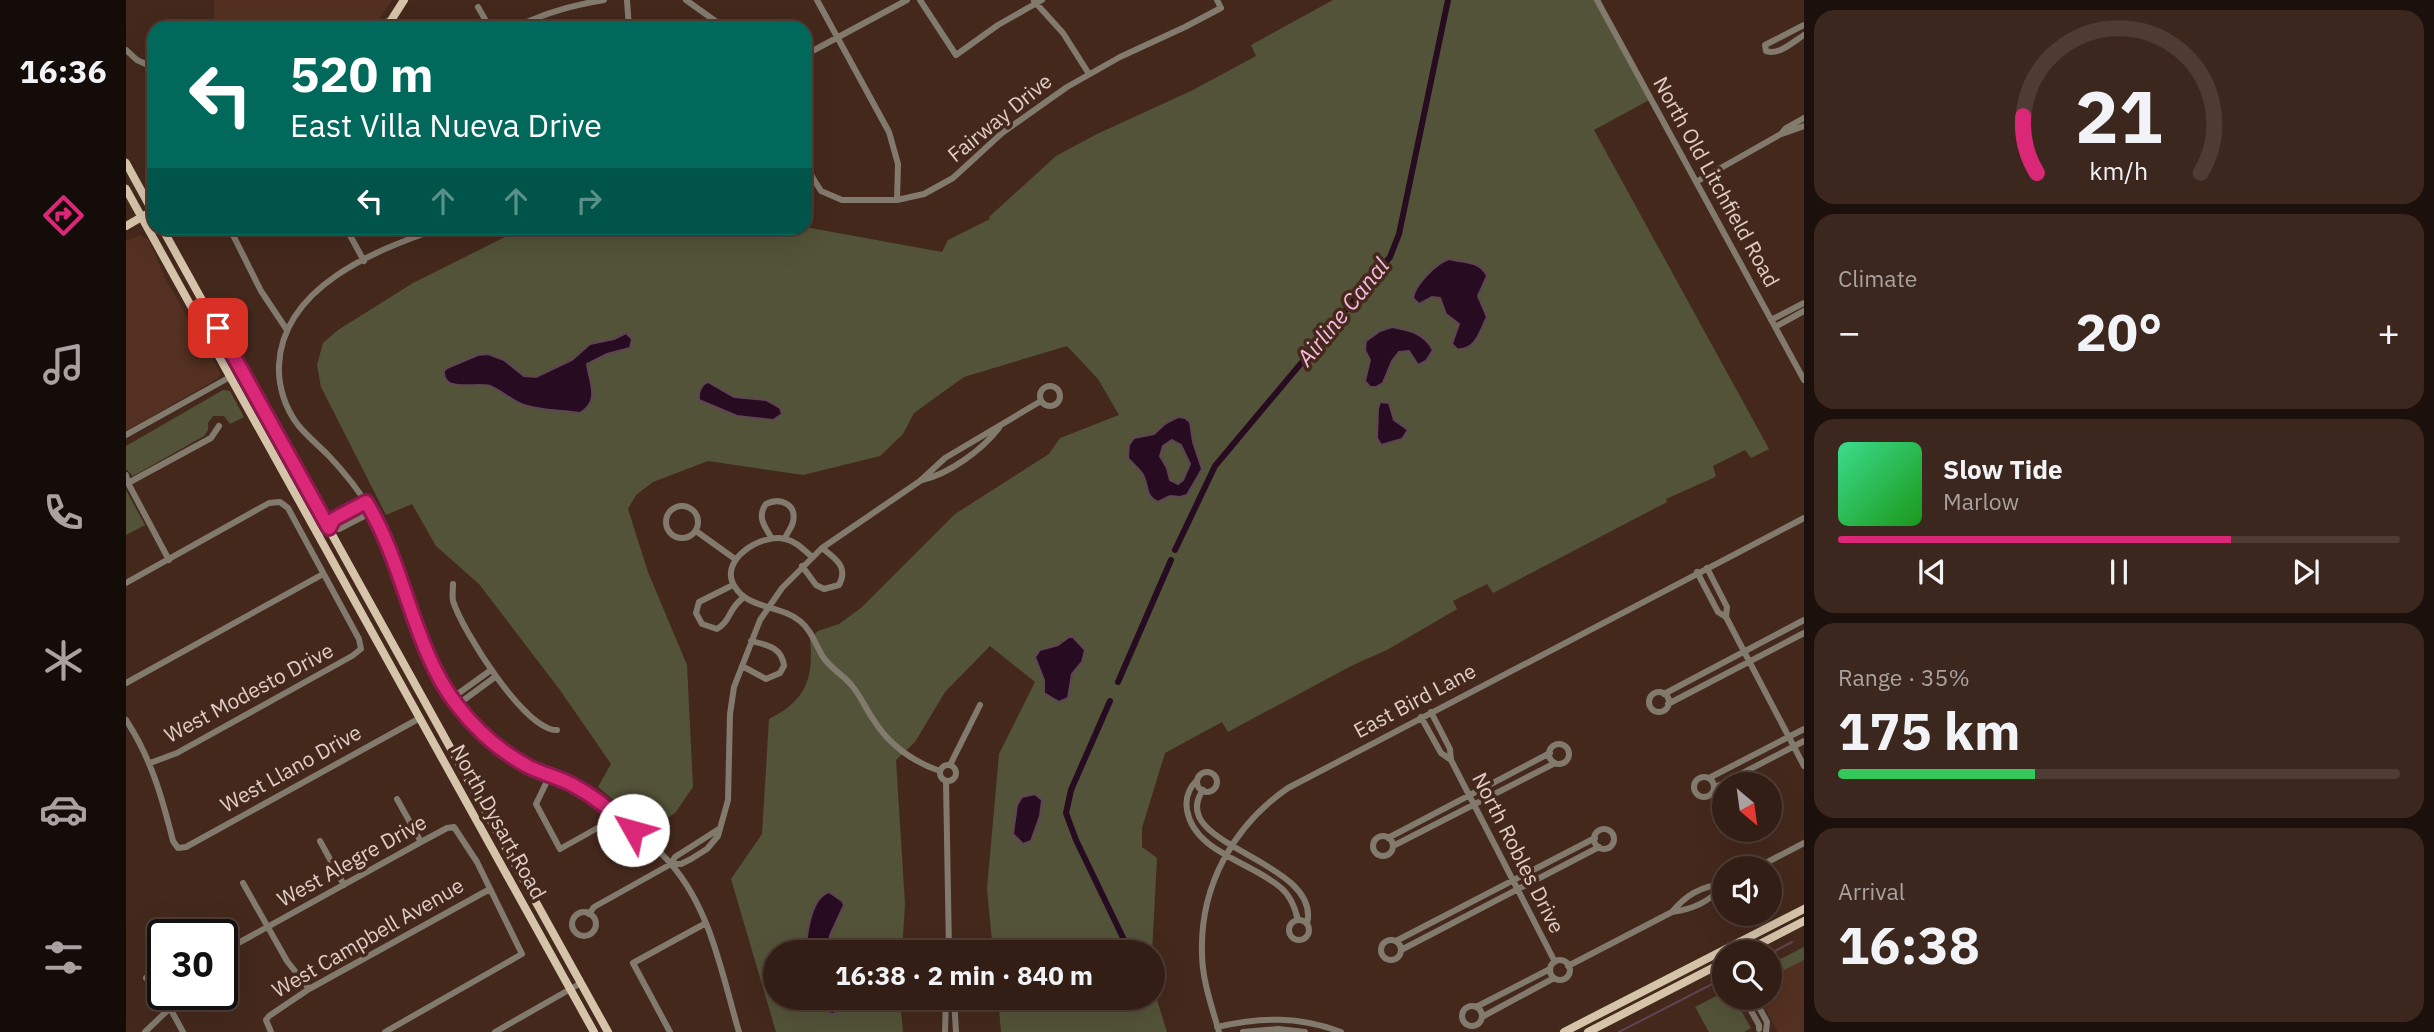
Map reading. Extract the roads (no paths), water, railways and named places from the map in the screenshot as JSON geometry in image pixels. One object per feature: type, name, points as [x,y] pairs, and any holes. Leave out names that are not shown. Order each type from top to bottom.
[{"type":"main road","points":[[392,21],[404,0]]},
{"type":"main road","points":[[126,163],[147,200]]},
{"type":"main road","name":"North Dysart Road","points":[[126,189],[147,228]]},
{"type":"main road","points":[[126,226],[147,214]]},
{"type":"main road","name":"North Dysart Road","points":[[151,235],[594,1032]]},
{"type":"main road","name":"North Dysart Road","points":[[166,235],[608,1032]]},
{"type":"main road","points":[[230,377],[242,371]]},
{"type":"main road","points":[[1745,940],[1804,909]]},
{"type":"main road","points":[[1767,940],[1804,921]]},
{"type":"main road","points":[[1564,1032],[1712,957]]},
{"type":"main road","points":[[1588,1032],[1712,968]]},
{"type":"street","points":[[529,21],[576,4],[604,0]]},
{"type":"street","points":[[627,0],[628,21]]},
{"type":"street","points":[[686,0],[715,21]]},
{"type":"street","points":[[817,0],[879,110],[892,140],[898,164],[897,200]]},
{"type":"street","points":[[812,51],[907,0]]},
{"type":"street","points":[[920,0],[956,55],[1037,1],[1063,33],[1089,74]]},
{"type":"street","name":"Fairway Drive","points":[[812,178],[816,186],[828,195],[842,200],[897,200],[924,194],[946,184],[1030,112],[1089,74],[1221,8],[1217,0]]},
{"type":"street","name":"North Old Litchfield Road","points":[[1597,0],[1804,380]]},
{"type":"street","points":[[478,7],[486,21]]},
{"type":"street","points":[[1804,25],[1765,45],[1766,51],[1772,54],[1778,52],[1804,35]]},
{"type":"street","points":[[126,50],[147,65]]},
{"type":"street","points":[[1779,135],[1804,118]]},
{"type":"street","points":[[1696,182],[1779,135],[1804,126]]},
{"type":"street","points":[[233,235],[261,291],[287,330]]},
{"type":"street","points":[[350,235],[364,261]]},
{"type":"street","points":[[418,235],[364,261],[313,293],[300,307],[287,330],[281,350],[279,374],[286,405],[298,425],[339,467],[372,512],[388,543],[435,668],[457,705],[475,726],[505,751],[529,766],[578,788],[617,817],[671,864],[689,888],[706,923],[739,1032]]},
{"type":"street","points":[[1773,323],[1804,303]]},
{"type":"street","points":[[1773,323],[1804,311]]},
{"type":"street","points":[[126,435],[230,377]]},
{"type":"street","points":[[589,914],[594,907],[671,864],[681,864],[708,849],[718,836],[728,800],[730,714],[734,687],[760,620],[802,566],[822,548],[920,481],[929,470],[958,449],[982,434],[999,428],[1041,401]]},
{"type":"street","points":[[127,483],[211,438],[219,426]]},
{"type":"street","points":[[920,481],[933,478],[964,458],[991,438],[999,428]]},
{"type":"street","points":[[958,449],[964,458]]},
{"type":"street","points":[[126,475],[127,483],[169,560]]},
{"type":"street","points":[[771,537],[762,523],[761,514],[766,504],[776,500],[789,505],[792,510],[793,522],[785,538]]},
{"type":"street","points":[[126,583],[269,503],[280,502],[288,508],[323,574],[126,683]]},
{"type":"street","points":[[329,528],[334,519],[366,502]]},
{"type":"street","points":[[678,506],[689,507],[697,515],[696,531],[688,537],[672,535],[666,527],[669,512],[678,506]]},
{"type":"street","points":[[317,534],[329,528],[339,529],[372,512]]},
{"type":"street","name":"East Bird Lane","points":[[1218,1029],[1203,967],[1202,926],[1213,880],[1232,845],[1254,816],[1284,790],[1804,518]]},
{"type":"street","points":[[696,531],[735,559]]},
{"type":"street","points":[[812,557],[795,542],[771,537],[735,559],[732,569],[733,585],[743,597],[791,615],[804,624],[824,657],[850,683],[874,722],[891,741],[914,760],[940,771]]},
{"type":"street","points":[[802,566],[816,585],[824,590],[839,585],[842,580],[841,564],[822,548]]},
{"type":"street","points":[[1707,568],[1727,607],[1727,617],[1804,766]]},
{"type":"street","points":[[1697,572],[1718,612],[1727,617]]},
{"type":"street","name":"West Modesto Drive","points":[[150,764],[177,753],[361,649],[359,639],[323,574]]},
{"type":"street","points":[[453,584],[452,599],[495,677],[525,710],[545,727],[557,730]]},
{"type":"street","points":[[733,585],[699,602],[696,613],[702,624],[717,629],[724,625],[732,606],[743,597]]},
{"type":"street","points":[[1804,620],[1664,694],[1652,695],[1649,701],[1651,707],[1662,711],[1668,704],[1804,633]]},
{"type":"street","points":[[1789,628],[1794,638]]},
{"type":"street","points":[[741,666],[766,679],[780,673],[784,666],[780,653],[771,646],[751,640]]},
{"type":"street","points":[[452,698],[491,670]]},
{"type":"street","points":[[1698,676],[1703,685]]},
{"type":"street","points":[[457,705],[495,677]]},
{"type":"street","points":[[1664,694],[1668,704]]},
{"type":"street","points":[[950,765],[980,705]]},
{"type":"street","name":"North Robles Drive","points":[[1431,712],[1450,749],[1451,760],[1555,962]]},
{"type":"street","name":"North Robles Drive","points":[[1421,716],[1441,754],[1451,760]]},
{"type":"street","name":"West Llano Drive","points":[[150,764],[158,781],[173,841],[178,848],[186,847],[420,718]]},
{"type":"street","points":[[126,720],[150,764]]},
{"type":"street","points":[[1712,789],[1707,796],[1696,793],[1694,786],[1697,780],[1709,778],[1804,729]]},
{"type":"street","points":[[1745,772],[1804,741]]},
{"type":"street","points":[[1556,745],[1562,745],[1567,748],[1569,754],[1567,760],[1561,764],[1555,763],[1393,846],[1386,856],[1375,852],[1376,840],[1388,838],[1550,753],[1556,745]]},
{"type":"street","points":[[1550,753],[1555,763]]},
{"type":"street","points":[[1744,760],[1749,770]]},
{"type":"street","points":[[944,765],[950,765],[954,767],[956,776],[946,781],[941,778],[940,771],[944,765]]},
{"type":"street","points":[[1203,790],[1214,788],[1214,775],[1203,772],[1190,788],[1187,798],[1193,829],[1199,836],[1279,885],[1291,900],[1298,920],[1307,925]]},
{"type":"street","points":[[1513,772],[1518,782]]},
{"type":"street","points":[[550,775],[536,804],[560,849],[617,817]]},
{"type":"street","points":[[1709,778],[1712,786]]},
{"type":"street","points":[[1197,780],[1203,790]]},
{"type":"street","points":[[946,781],[949,940]]},
{"type":"street","points":[[1203,790],[1198,800],[1198,814],[1208,830],[1293,884],[1308,916],[1309,931],[1306,937],[1300,939],[1293,938],[1290,932],[1290,926],[1298,920]]},
{"type":"street","points":[[397,799],[421,842]]},
{"type":"street","points":[[1189,817],[1198,814]]},
{"type":"street","points":[[1423,820],[1428,829]]},
{"type":"street","name":"West Alegre Drive","points":[[238,943],[447,828],[454,827],[477,862],[490,889]]},
{"type":"street","points":[[1602,829],[1613,834],[1612,845],[1599,847],[1401,950],[1399,956],[1394,959],[1383,954],[1384,943],[1396,941],[1558,857],[1595,838],[1602,829]]},
{"type":"street","points":[[1388,838],[1393,846]]},
{"type":"street","points":[[1595,838],[1599,847]]},
{"type":"street","points":[[320,841],[344,885]]},
{"type":"street","points":[[1779,856],[1804,843]]},
{"type":"street","points":[[1558,857],[1563,866]]},
{"type":"street","points":[[1268,878],[1273,869]]},
{"type":"street","points":[[243,883],[287,961],[309,989]]},
{"type":"street","points":[[1672,912],[1686,896],[1712,885]]},
{"type":"street","points":[[389,1031],[400,1028],[522,954],[490,889]]},
{"type":"street","name":"West Campbell Avenue","points":[[271,1032],[266,1020],[309,989],[490,889]]},
{"type":"street","points":[[1291,900],[1300,894]]},
{"type":"street","points":[[1568,966],[1672,912],[1702,904],[1712,895]]},
{"type":"street","points":[[1468,904],[1473,913]]},
{"type":"street","points":[[670,1032],[633,963],[706,923]]},
{"type":"street","points":[[1429,924],[1434,933]]},
{"type":"street","points":[[1396,941],[1401,950]]},
{"type":"street","points":[[1476,1007],[1550,969],[1555,962],[1564,962],[1568,966],[1565,979],[1554,978],[1482,1017]]},
{"type":"street","points":[[1550,969],[1554,978]]},
{"type":"street","points":[[495,1032],[581,983]]},
{"type":"street","points":[[1513,988],[1518,998]]},
{"type":"street","points":[[1476,1007],[1481,1011],[1482,1017],[1480,1022],[1469,1025],[1464,1021],[1465,1009],[1476,1007]]},
{"type":"street","points":[[145,1032],[168,1010]]},
{"type":"street","points":[[171,1010],[183,1032]]},
{"type":"street","points":[[945,1032],[946,1010]]},
{"type":"street","points":[[955,1010],[956,1032]]},
{"type":"street","points":[[1751,1010],[1761,1031]]},
{"type":"street","points":[[1760,1010],[1767,1022],[1761,1031]]},
{"type":"street","points":[[1268,1018],[1269,1029]]},
{"type":"street","points":[[1218,1029],[1268,1018],[1295,1019],[1341,1032]]},
{"type":"street","points":[[1243,1032],[1269,1029],[1305,1032]]},
{"type":"waterway","name":"Airline Canal","points":[[1175,550],[1215,466],[1390,257],[1399,234],[1448,0]]},
{"type":"waterway","points":[[195,344],[201,340]]},
{"type":"waterway","name":"Airline Canal","points":[[1118,682],[1171,560]]},
{"type":"waterway","name":"Airline Canal","points":[[1110,701],[1071,790],[1066,813],[1076,840],[1124,940]]},
{"type":"waterway","points":[[1782,947],[1792,942]]},
{"type":"waterway","points":[[1619,1032],[1712,984]]}]
